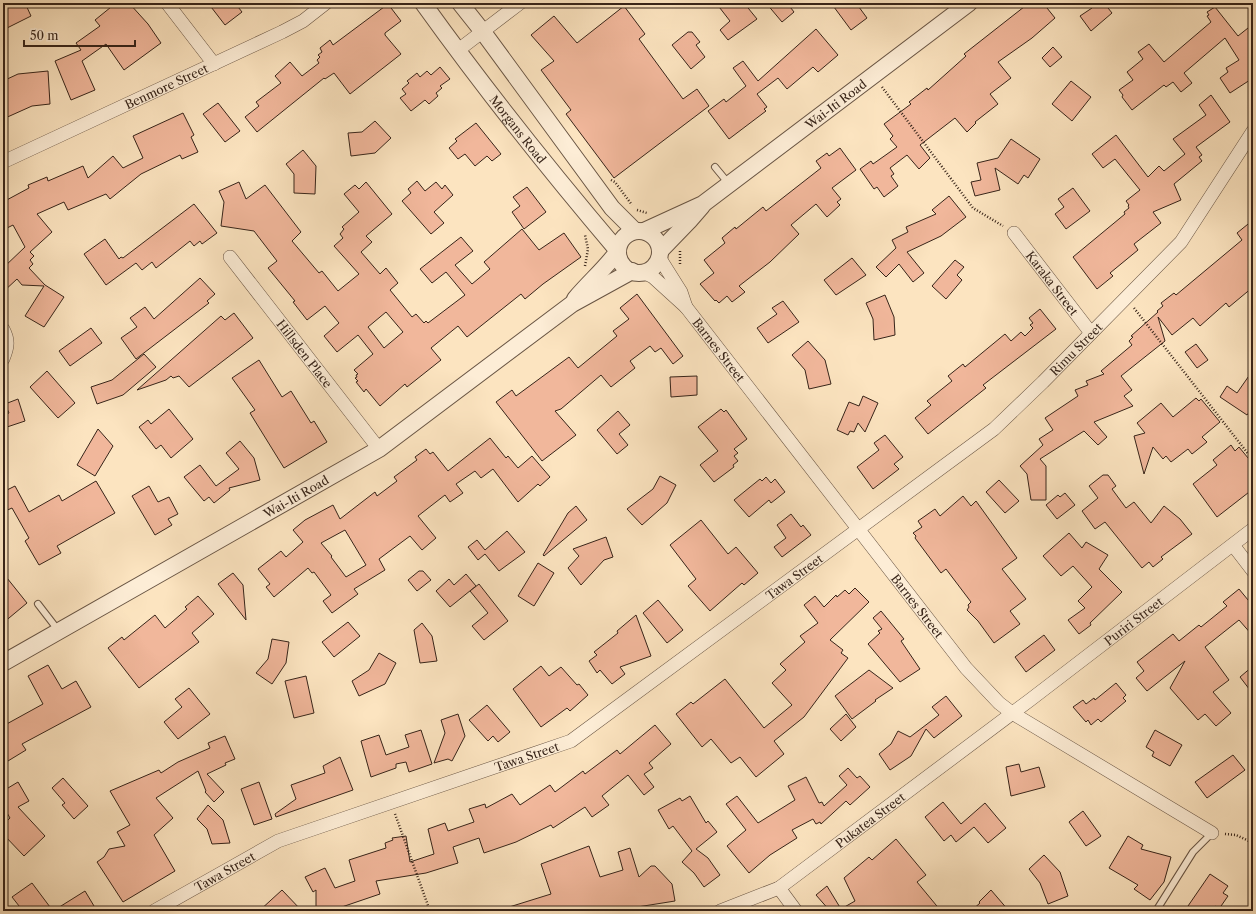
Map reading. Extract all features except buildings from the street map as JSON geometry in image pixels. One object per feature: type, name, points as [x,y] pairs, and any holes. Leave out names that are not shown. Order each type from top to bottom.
[{"type":"street","points":[[167,3],[214,64]]},
{"type":"street","name":"Benmore Street","points":[[3,162],[303,21],[326,3]]},
{"type":"street","name":"Morgans Road","points":[[423,3],[457,51],[587,215],[618,251]]},
{"type":"street","points":[[460,3],[483,32],[612,208],[639,231],[655,238],[659,254],[654,266],[638,272],[622,265],[618,251],[623,238],[639,231]]},
{"type":"street","points":[[457,51],[520,3]]},
{"type":"street","name":"Wai-Iti Road","points":[[639,231],[703,204],[969,3]]},
{"type":"street","name":"Rimu Street","points":[[859,530],[994,429],[1126,298],[1181,242],[1253,131]]},
{"type":"street","name":"Wai-Iti Road","points":[[659,254],[690,222],[703,204]]},
{"type":"street","name":"Karaka Street","points":[[1014,233],[1091,333]]},
{"type":"street","name":"Wai-Iti Road","points":[[572,304],[589,282],[608,265],[618,251]]},
{"type":"street","name":"Barnes Street","points":[[659,254],[681,292],[686,307]]},
{"type":"street","name":"Hillsden Place","points":[[230,257],[379,449]]},
{"type":"street","name":"Wai-Iti Road","points":[[3,663],[379,449],[572,304],[638,272]]},
{"type":"street","name":"Barnes Street","points":[[638,272],[653,277],[686,307],[966,668],[999,703],[1012,713],[1212,833]]},
{"type":"street","points":[[3,329],[8,338],[7,349],[3,358]]},
{"type":"street","name":"Puriri Street","points":[[1012,713],[1253,529]]},
{"type":"street","name":"Tawa Street","points":[[154,911],[278,841],[571,741],[859,530]]},
{"type":"street","points":[[1233,544],[1253,571]]},
{"type":"street","name":"Pukatea Street","points":[[720,911],[779,888],[1012,713]]},
{"type":"street","points":[[779,888],[796,911]]},
{"type":"lane","points":[[715,167],[730,185]]},
{"type":"lane","points":[[38,604],[58,632]]},
{"type":"lane","points":[[1156,911],[1193,852],[1212,833]]},
{"type":"path","points":[[874,75],[973,208],[1014,233]]},
{"type":"path","points":[[609,179],[615,182],[637,210],[650,213]]},
{"type":"path","points":[[584,269],[588,249],[585,240],[586,231]]},
{"type":"path","points":[[681,244],[681,267]]},
{"type":"path","points":[[1126,298],[1253,460]]},
{"type":"path","points":[[391,802],[430,911]]},
{"type":"path","points":[[1212,833],[1236,835],[1253,843]]}]
